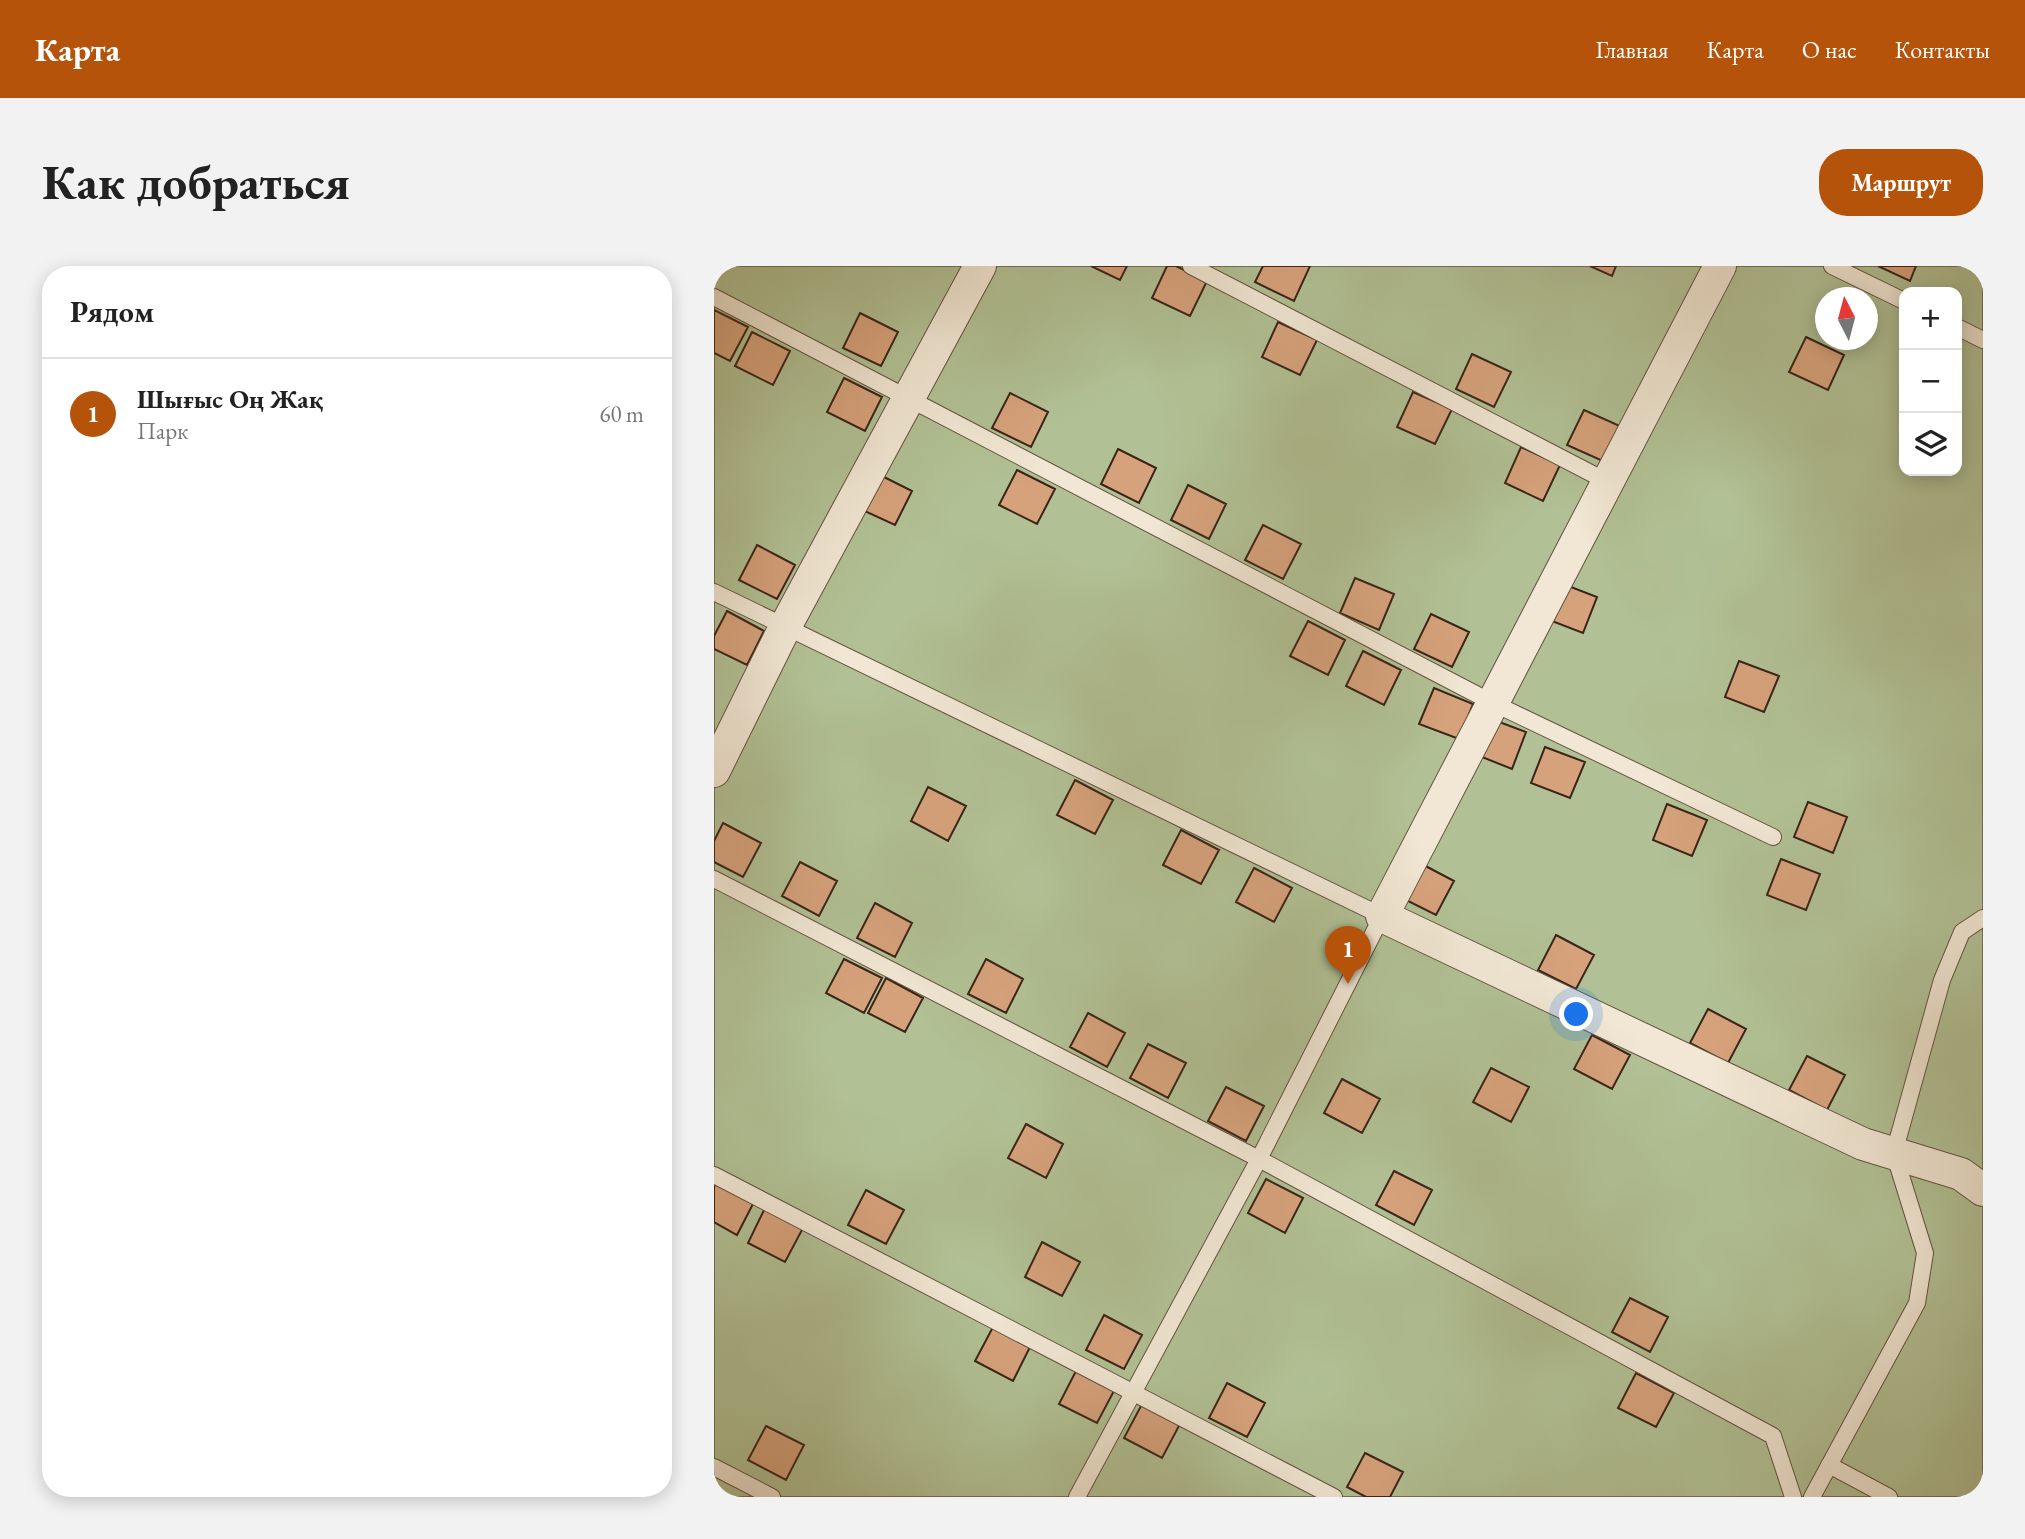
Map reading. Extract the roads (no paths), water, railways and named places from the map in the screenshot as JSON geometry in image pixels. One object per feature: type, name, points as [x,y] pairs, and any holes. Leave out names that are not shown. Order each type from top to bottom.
[{"type":"street","points":[[714,771],[785,627],[980,266]]},
{"type":"street","points":[[1720,266],[1382,916],[1863,1144],[1961,1174],[1983,1190]]},
{"type":"lane","points":[[1191,266],[1608,482]]},
{"type":"lane","points":[[1832,266],[1899,299]]},
{"type":"lane","points":[[714,297],[1493,704],[1773,837]]},
{"type":"lane","points":[[1962,330],[1983,340]]},
{"type":"lane","points":[[714,592],[1382,916],[1259,1159],[1077,1497]]},
{"type":"lane","points":[[714,878],[1259,1159],[1773,1436],[1793,1497]]},
{"type":"lane","points":[[1812,1497],[1917,1303],[1925,1253],[1894,1153],[1942,980],[1962,932],[1983,918]]},
{"type":"lane","points":[[714,1175],[1334,1497]]},
{"type":"lane","points":[[1829,1465],[1889,1497]]},
{"type":"lane","points":[[714,1466],[772,1497]]},
{"type":"place","name":"Шығыс Оң Жақ","points":[[1348,984]]}]
